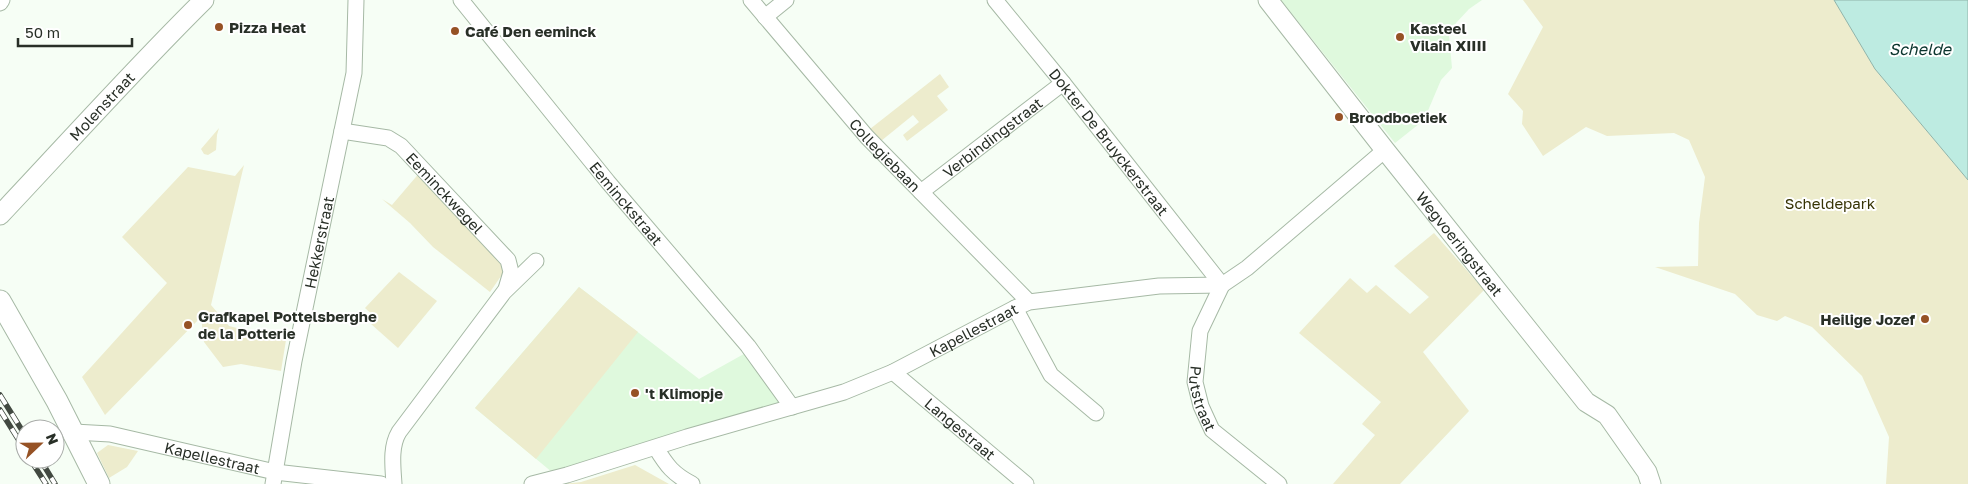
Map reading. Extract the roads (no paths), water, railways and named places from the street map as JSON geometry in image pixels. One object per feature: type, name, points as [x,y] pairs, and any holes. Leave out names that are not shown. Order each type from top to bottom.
[{"type":"main road","points":[[0,301],[74,432],[88,466],[99,484]]},
{"type":"street","name":"Molenstraat","points":[[0,215],[144,60],[204,0]]},
{"type":"street","name":"Hekkerstraat","points":[[274,478],[294,361],[354,73],[356,0]]},
{"type":"street","name":"Eeminckstraat","points":[[461,0],[608,182],[748,346],[792,407]]},
{"type":"street","name":"Collegiebaan","points":[[751,0],[867,137],[1029,302]]},
{"type":"street","points":[[764,17],[786,0]]},
{"type":"street","name":"Dokter De Bruyckerstraat","points":[[995,0],[1222,285]]},
{"type":"street","name":"Wegvoeringstraat","points":[[1268,0],[1586,402],[1607,415],[1647,472],[1651,484]]},
{"type":"street","name":"Verbindingstraat","points":[[921,192],[1063,83]]},
{"type":"street","name":"Eeminckwegel","points":[[342,131],[388,138],[401,146],[508,260],[511,272],[504,292]]},
{"type":"street","points":[[1222,285],[1247,268],[1385,150]]},
{"type":"street","name":"Eeminckwegel","points":[[394,484],[393,450],[397,436],[504,292],[536,261]]},
{"type":"street","name":"Kapellestraat","points":[[532,484],[656,448],[686,437],[844,392],[893,372],[1029,302],[1158,286],[1222,285]]},
{"type":"street","name":"Putstraat","points":[[1222,285],[1200,331],[1195,382],[1201,406],[1212,430],[1279,484]]},
{"type":"street","points":[[1015,308],[1051,375],[1096,413]]},
{"type":"street","name":"Langestraat","points":[[893,372],[1026,484]]},
{"type":"street","name":"Kapellestraat","points":[[74,432],[110,434],[274,478],[381,484]]},
{"type":"street","points":[[656,448],[667,467],[678,477],[692,484]]},
{"type":"water","name":"Schelde","points":[[1834,0],[1968,0],[1968,180],[1875,69]]},
{"type":"railway","points":[[0,395],[15,419]]},
{"type":"railway","points":[[0,410],[15,434]]},
{"type":"railway","points":[[36,469],[46,484]]},
{"type":"railway","points":[[46,469],[55,484]]},
{"type":"place","name":"Pizza Heat","points":[[219,27]]},
{"type":"place","name":"Café Den eeminck","points":[[455,31]]},
{"type":"place","name":"Kasteel Vilain XIIII","points":[[1400,37]]},
{"type":"place","name":"Broodboetiek","points":[[1339,117]]},
{"type":"place","name":"Heilige Jozef","points":[[1925,319]]},
{"type":"place","name":"Grafkapel Pottelsberghe de la Potterie","points":[[188,325]]},
{"type":"place","name":"'t Klimopje","points":[[635,393]]},
{"type":"park label","name":"Scheldepark","points":[[1830,203]]}]
